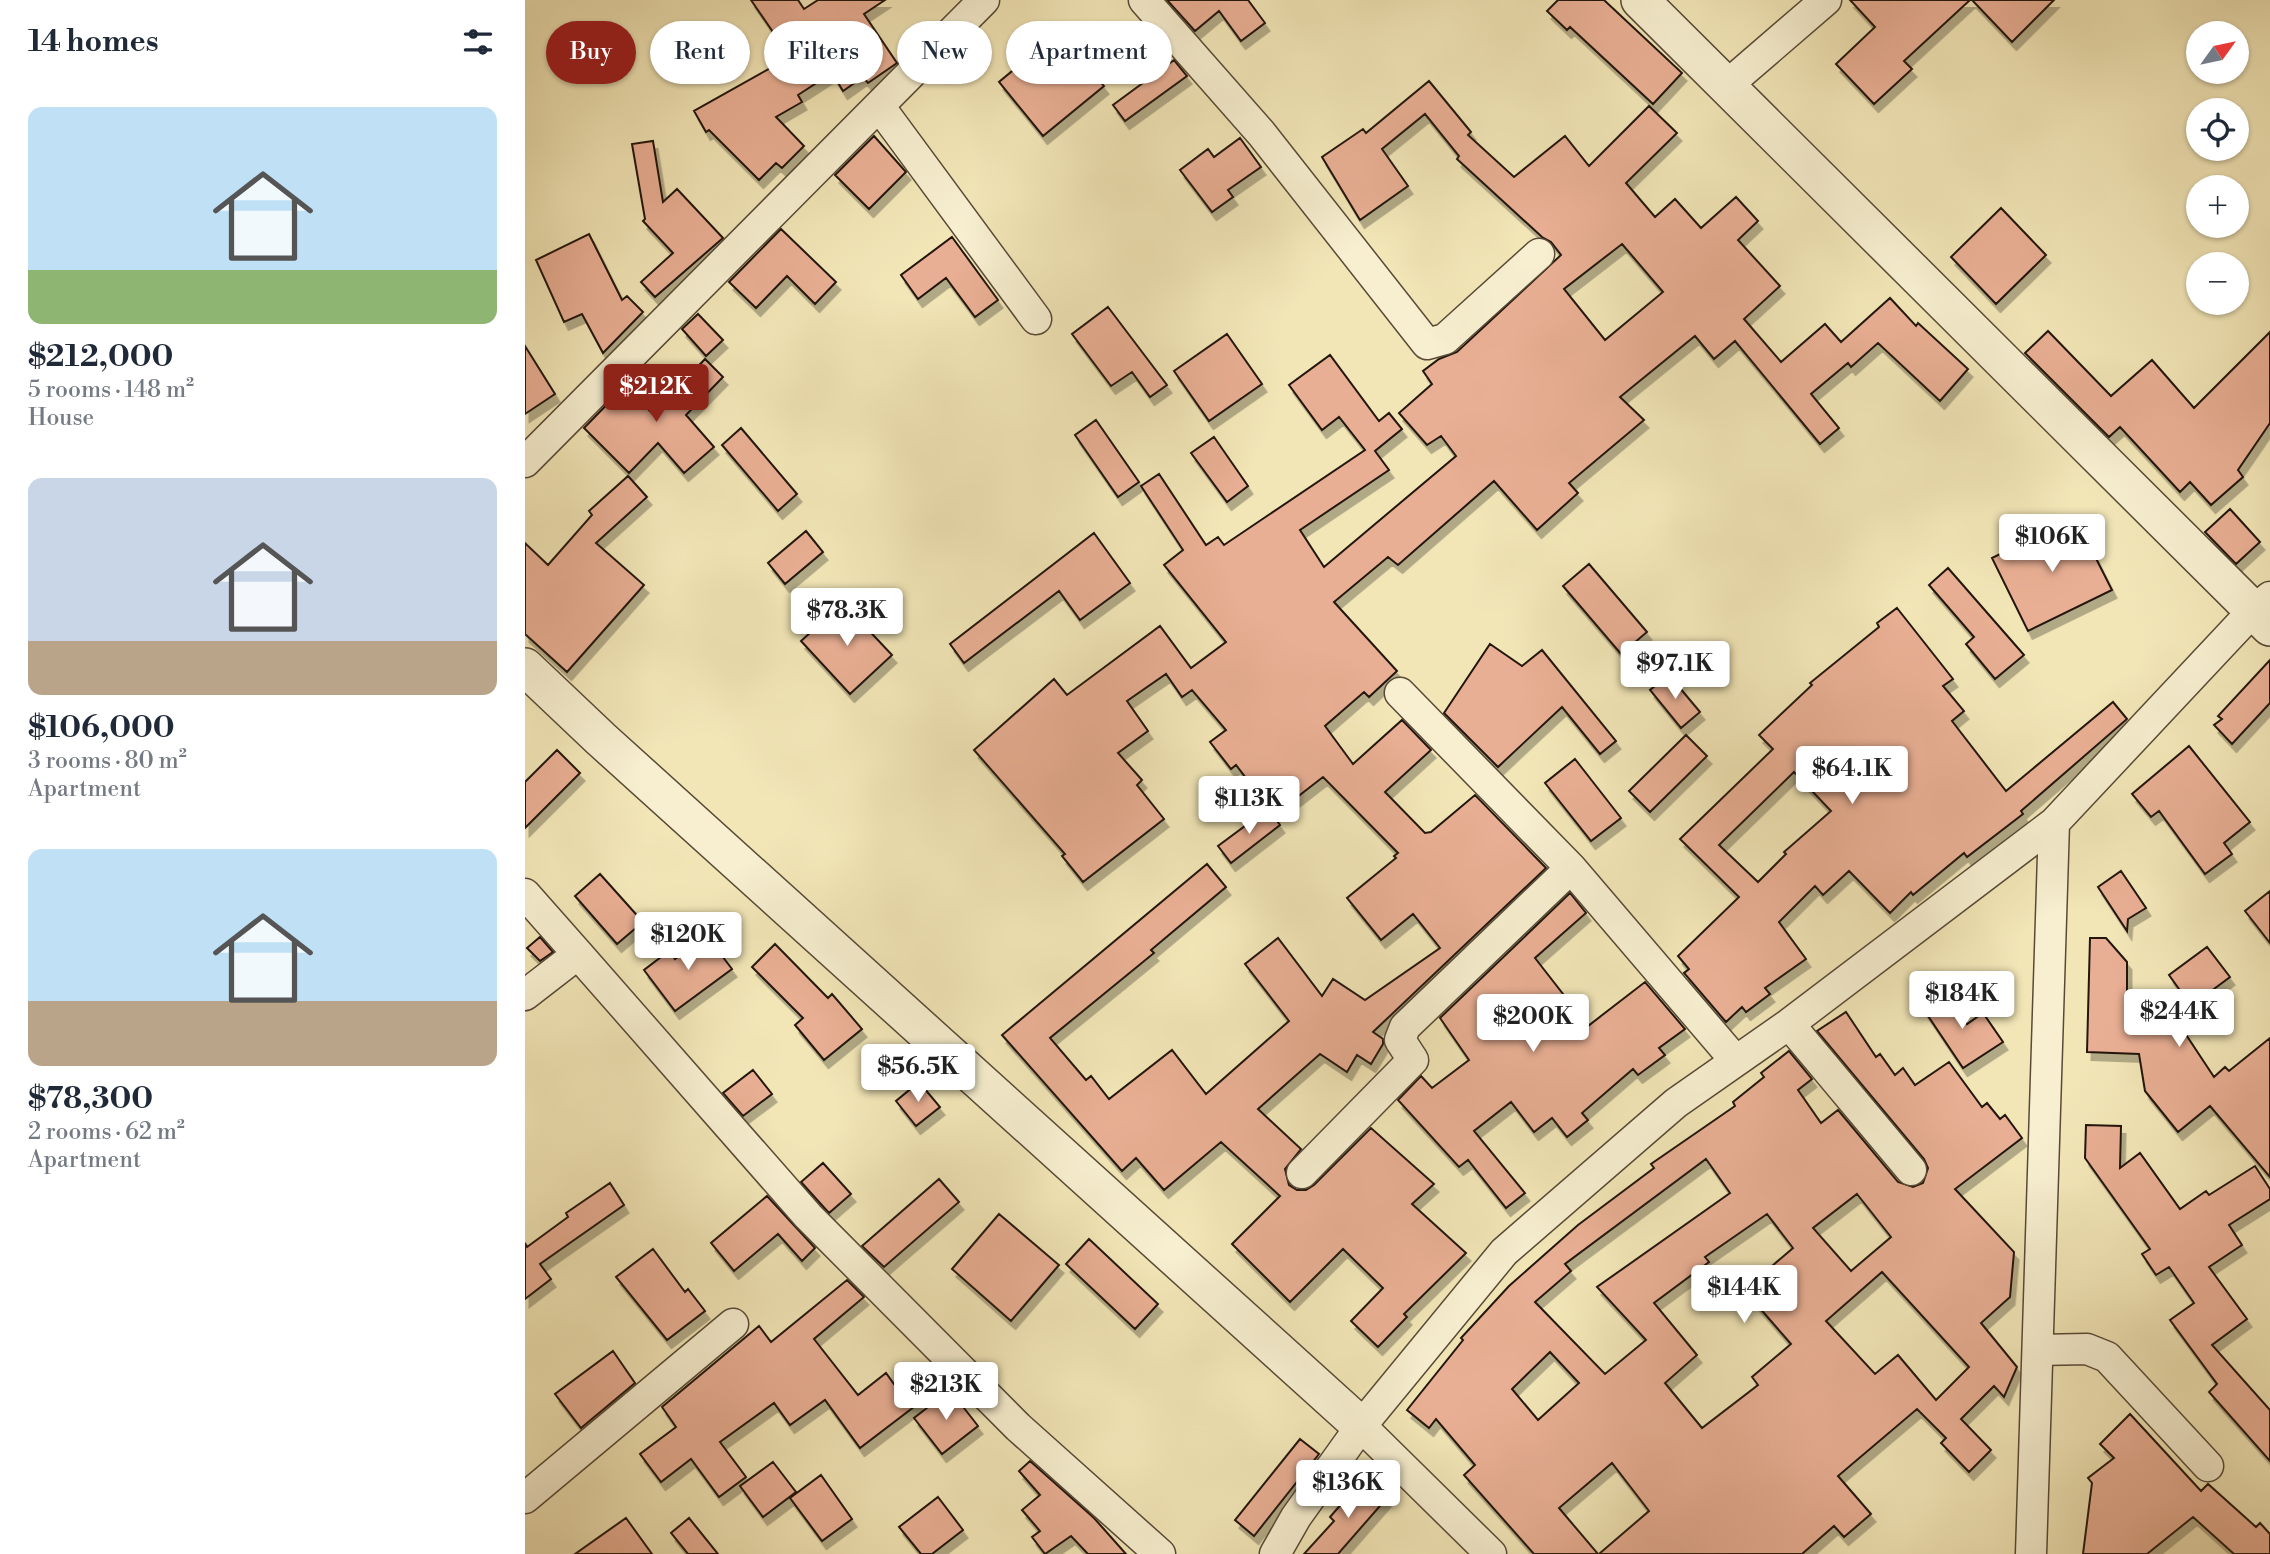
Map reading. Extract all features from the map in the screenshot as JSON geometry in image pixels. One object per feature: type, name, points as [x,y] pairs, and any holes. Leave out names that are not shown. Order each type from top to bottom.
[{"type":"street","points":[[525,462],[985,0]]},
{"type":"street","points":[[1145,0],[1261,133],[1427,344],[1445,339],[1539,254]]},
{"type":"street","points":[[1275,1554],[1296,1517],[1361,1426],[1504,1252],[1676,1103],[1789,1024],[2054,823],[2264,612],[1725,87],[1640,0]]},
{"type":"street","points":[[1725,87],[1826,0]]},
{"type":"street","points":[[879,106],[1035,318]]},
{"type":"street","points":[[525,667],[601,739],[1361,1426],[1491,1554]]},
{"type":"street","points":[[1400,693],[1571,868],[1735,1060]]},
{"type":"street","points":[[2031,1554],[2054,823]]},
{"type":"street","points":[[1302,1173],[1413,1060],[1400,1040],[1405,1027],[1571,868]]},
{"type":"street","points":[[525,894],[808,1216],[1018,1427],[1160,1554]]},
{"type":"street","points":[[525,995],[578,954]]},
{"type":"street","points":[[1789,1024],[1910,1170]]},
{"type":"street","points":[[525,1498],[733,1324]]},
{"type":"street","points":[[2038,1350],[2087,1349],[2107,1357],[2208,1466]]},
{"type":"building","points":[[751,0],[798,0],[804,9],[818,0],[885,0],[864,14],[869,21],[765,21]]},
{"type":"building","points":[[1167,0],[1248,0],[1265,23],[1241,41],[1219,11],[1195,31]]},
{"type":"building","points":[[1558,0],[1604,0],[1682,73],[1653,104],[1570,27],[1567,30],[1547,11]]},
{"type":"building","points":[[1850,0],[1970,0],[1904,61],[1912,69],[1874,104],[1836,64],[1875,27]]},
{"type":"building","points":[[1972,0],[2054,0],[2012,42]]},
{"type":"building","points":[[883,42],[897,63],[883,73]]},
{"type":"building","points":[[1174,60],[1187,76],[1125,121],[1113,105],[1141,84],[1172,84]]},
{"type":"building","points":[[764,72],[764,84],[815,84],[798,95],[802,102],[776,117],[804,146],[782,168],[776,163],[759,180],[709,130],[706,132],[694,111],[742,84],[750,84],[750,80]]},
{"type":"building","points":[[1006,76],[1006,84],[1104,86],[1043,136],[999,82]]},
{"type":"building","points":[[1429,81],[1471,132],[1468,135],[1514,177],[1565,136],[1589,166],[1649,106],[1677,133],[1626,183],[1655,217],[1675,199],[1701,228],[1736,197],[1758,221],[1738,240],[1780,286],[1744,319],[1781,362],[1825,324],[1841,342],[1890,298],[1916,326],[1918,323],[1968,369],[1940,401],[1878,343],[1851,367],[1848,363],[1811,394],[1839,428],[1820,444],[1735,341],[1714,359],[1695,336],[1620,397],[1644,420],[1569,483],[1578,493],[1537,530],[1494,481],[1398,565],[1388,557],[1334,602],[1397,671],[1369,697],[1364,692],[1325,726],[1353,764],[1402,720],[1431,750],[1385,792],[1425,833],[1431,832],[1475,795],[1546,868],[1373,1032],[1383,1039],[1383,1044],[1371,1064],[1357,1055],[1347,1072],[1320,1054],[1258,1109],[1301,1149],[1285,1169],[1289,1185],[1297,1190],[1306,1190],[1314,1185],[1371,1128],[1434,1184],[1412,1204],[1466,1253],[1404,1314],[1407,1317],[1378,1347],[1351,1321],[1383,1288],[1343,1249],[1290,1302],[1232,1244],[1280,1196],[1221,1142],[1164,1190],[1136,1158],[1122,1171],[1002,1035],[1207,864],[1226,887],[1151,950],[1154,953],[1050,1038],[1086,1080],[1091,1076],[1109,1099],[1172,1050],[1206,1094],[1289,1021],[1245,964],[1278,938],[1322,996],[1333,979],[1365,1000],[1440,948],[1413,914],[1381,940],[1347,898],[1396,858],[1394,856],[1398,853],[1323,777],[1274,815],[1236,765],[1231,769],[1210,742],[1226,730],[1192,690],[1182,697],[1166,674],[1127,701],[1148,731],[1118,753],[1142,780],[1137,785],[1164,819],[1083,882],[1062,856],[1065,854],[974,750],[1054,679],[1067,695],[1160,626],[1191,668],[1226,642],[1164,565],[1183,550],[1141,486],[1159,474],[1206,545],[1218,537],[1224,545],[1365,450],[1339,417],[1322,430],[1289,385],[1330,355],[1379,421],[1389,413],[1402,429],[1375,451],[1389,470],[1300,530],[1324,567],[1456,456],[1441,436],[1427,445],[1399,413],[1432,384],[1423,371],[1439,359],[1457,352],[1561,255],[1551,242],[1542,237],[1457,159],[1459,156],[1425,114],[1382,149],[1408,186],[1360,220],[1322,157],[1363,129],[1366,133]],"holes":[[[1622,244],[1663,292],[1605,340],[1564,289]]]},
{"type":"building","points":[[839,84],[853,84],[843,91]]},
{"type":"building","points":[[874,136],[906,172],[869,209],[835,175]]},
{"type":"building","points":[[1240,138],[1261,167],[1228,190],[1233,197],[1212,212],[1180,170],[1208,149],[1214,157]]},
{"type":"building","points":[[653,141],[663,202],[677,189],[723,238],[655,297],[641,282],[673,253],[643,221],[645,219],[632,144]]},
{"type":"building","points":[[2001,208],[2046,255],[1996,304],[1951,257]]},
{"type":"building","points":[[781,229],[836,282],[815,304],[787,276],[756,308],[729,282]]},
{"type":"building","points":[[589,234],[622,300],[627,296],[643,312],[603,353],[582,314],[564,322],[536,260]]},
{"type":"building","points":[[952,237],[998,300],[975,317],[946,278],[918,299],[901,275]]},
{"type":"building","points":[[1108,307],[1167,385],[1150,397],[1132,372],[1111,386],[1072,334]]},
{"type":"building","points":[[698,314],[723,340],[706,356],[682,329]]},
{"type":"building","points":[[2048,331],[2111,396],[2152,360],[2194,408],[2270,332],[2270,423],[2238,470],[2243,477],[2211,505],[2190,482],[2180,492],[2120,427],[2109,437],[2025,353]]},
{"type":"building","points":[[1227,334],[1262,384],[1209,421],[1174,371]]},
{"type":"building","points":[[525,346],[555,394],[525,414]]},
{"type":"building","points":[[705,359],[723,377],[686,415],[714,447],[684,473],[658,443],[629,473],[584,428],[625,386],[653,414]]},
{"type":"building","points":[[1096,420],[1139,482],[1118,497],[1075,435]]},
{"type":"building","points":[[741,428],[797,494],[778,511],[722,445]]},
{"type":"building","points":[[1214,437],[1248,486],[1227,502],[1191,453]]},
{"type":"building","points":[[628,476],[647,497],[596,543],[644,585],[567,672],[525,634],[525,543],[548,565],[592,515],[589,511]]},
{"type":"building","points":[[2230,509],[2260,542],[2236,564],[2205,532]]},
{"type":"building","points":[[2075,517],[2112,590],[2028,631],[1992,558]]},
{"type":"building","points":[[806,531],[823,552],[785,584],[768,563]]},
{"type":"building","points":[[1094,533],[1130,583],[1080,620],[1059,591],[964,663],[950,644]]},
{"type":"building","points":[[1589,564],[1647,632],[1621,654],[1563,586]]},
{"type":"building","points":[[1948,568],[2024,655],[1995,679],[1966,644],[1974,637],[1929,585]]},
{"type":"building","points":[[843,603],[892,655],[850,694],[801,641]]},
{"type":"building","points":[[1897,608],[1953,679],[1943,686],[1964,711],[1952,721],[2006,791],[2113,702],[2127,719],[2021,811],[2023,814],[1967,857],[1964,853],[1913,895],[1911,892],[1890,913],[1849,871],[1823,895],[1815,886],[1779,922],[1806,959],[1765,988],[1770,994],[1746,1012],[1742,1007],[1726,1022],[1684,973],[1689,969],[1678,956],[1739,897],[1680,839],[1773,749],[1759,735],[1812,685],[1810,683],[1879,627],[1877,623]],"holes":[[[1794,772],[1831,811],[1784,852],[1786,854],[1758,882],[1719,845]]]},
{"type":"building","points":[[1490,644],[1522,666],[1542,650],[1616,741],[1600,754],[1562,707],[1498,767],[1444,713]]},
{"type":"building","points":[[2270,660],[2270,703],[2232,744],[2214,725],[2222,719],[2218,716]]},
{"type":"building","points":[[1669,675],[1700,712],[1681,728],[1650,690]]},
{"type":"building","points":[[1686,735],[1707,756],[1650,812],[1629,791]]},
{"type":"building","points":[[2189,746],[2250,822],[2224,843],[2232,854],[2205,874],[2159,811],[2151,817],[2132,794]]},
{"type":"building","points":[[557,750],[580,773],[525,828],[525,782]]},
{"type":"building","points":[[1575,759],[1621,818],[1591,841],[1545,783]]},
{"type":"building","points":[[1268,809],[1280,825],[1231,863],[1218,846]]},
{"type":"building","points":[[2121,871],[2146,908],[2128,919],[2127,931],[2098,887]]},
{"type":"building","points":[[600,874],[643,922],[617,944],[575,896]]},
{"type":"building","points":[[2270,891],[2270,943],[2245,911]]},
{"type":"building","points":[[1570,893],[1586,913],[1535,958],[1588,1026],[1645,982],[1685,1029],[1659,1048],[1665,1055],[1638,1075],[1633,1069],[1582,1113],[1588,1120],[1567,1137],[1552,1118],[1534,1132],[1511,1102],[1474,1131],[1525,1193],[1506,1208],[1468,1160],[1459,1167],[1398,1100],[1421,1076],[1432,1088],[1469,1060],[1440,1018]]},
{"type":"building","points":[[706,935],[732,969],[675,1011],[644,970],[669,951],[675,959]]},
{"type":"building","points":[[540,937],[553,952],[540,961],[527,948]]},
{"type":"building","points":[[2090,938],[2106,938],[2127,962],[2127,1007],[2184,996],[2169,975],[2207,947],[2230,977],[2175,1018],[2214,1077],[2225,1067],[2229,1071],[2270,1038],[2270,1177],[2210,1106],[2178,1132],[2145,1091],[2139,1054],[2087,1052]]},
{"type":"building","points":[[775,944],[828,998],[832,994],[862,1029],[824,1060],[795,1025],[803,1018],[752,967]]},
{"type":"building","points":[[1944,992],[1967,1024],[1983,1013],[2003,1042],[1963,1068],[1922,1007]]},
{"type":"building","points":[[1846,1012],[1876,1057],[1880,1054],[1895,1075],[1903,1068],[1915,1085],[1949,1062],[1982,1107],[1987,1103],[2000,1119],[2005,1115],[2022,1138],[1955,1189],[2014,1252],[2010,1297],[1981,1323],[2017,1367],[2004,1397],[1994,1386],[1961,1419],[1991,1450],[1969,1472],[1941,1443],[1946,1438],[1917,1409],[1838,1476],[1871,1514],[1844,1537],[1834,1526],[1802,1554],[1599,1554],[1649,1511],[1612,1463],[1559,1508],[1598,1554],[1534,1554],[1464,1475],[1475,1465],[1436,1419],[1429,1428],[1407,1410],[1463,1340],[1461,1338],[1509,1286],[1578,1225],[1654,1168],[1651,1164],[1735,1106],[1733,1102],[1764,1077],[1761,1073],[1789,1051],[1812,1079],[1798,1090],[1821,1123],[1838,1110],[1898,1182],[1913,1187],[1923,1183],[1928,1168],[1924,1159],[1817,1031]],"holes":[[[1706,1159],[1730,1193],[1597,1287],[1646,1340],[1605,1374],[1535,1302],[1571,1271],[1565,1264]],[[1857,1194],[1891,1237],[1851,1271],[1813,1228]],[[1767,1214],[1793,1248],[1744,1290],[1791,1344],[1752,1377],[1758,1385],[1702,1428],[1665,1383],[1697,1355],[1654,1303],[1709,1262],[1705,1257]],[[1882,1272],[1969,1367],[1936,1400],[1898,1355],[1875,1374],[1826,1321]],[[1550,1352],[1579,1383],[1538,1420],[1512,1389]]]},
{"type":"building","points":[[753,1070],[772,1094],[743,1116],[723,1093]]},
{"type":"building","points":[[919,1082],[940,1107],[916,1126],[896,1101]]},
{"type":"building","points":[[2086,1125],[2121,1126],[2120,1168],[2140,1153],[2180,1209],[2206,1191],[2209,1195],[2255,1166],[2270,1189],[2270,1199],[2229,1225],[2242,1245],[2209,1267],[2247,1319],[2212,1345],[2270,1410],[2270,1461],[2209,1392],[2217,1384],[2170,1320],[2194,1303],[2169,1267],[2156,1275],[2142,1254],[2150,1249],[2085,1158]]},
{"type":"building","points":[[823,1163],[851,1194],[829,1213],[801,1182]]},
{"type":"building","points":[[939,1179],[959,1202],[884,1267],[862,1246]]},
{"type":"building","points":[[610,1183],[624,1205],[540,1264],[551,1279],[525,1299],[525,1243],[527,1247],[568,1217],[566,1213]]},
{"type":"building","points":[[767,1196],[815,1248],[802,1261],[778,1234],[734,1271],[711,1243]]},
{"type":"building","points":[[999,1214],[1059,1265],[1011,1321],[952,1269]]},
{"type":"building","points":[[1089,1239],[1158,1304],[1135,1329],[1066,1264]]},
{"type":"building","points":[[653,1249],[685,1292],[688,1289],[705,1311],[667,1340],[616,1277]]},
{"type":"building","points":[[847,1280],[864,1297],[814,1339],[858,1395],[886,1373],[894,1384],[901,1379],[919,1403],[860,1448],[825,1400],[790,1425],[774,1403],[720,1442],[746,1477],[719,1497],[691,1459],[661,1482],[640,1454],[676,1427],[662,1407],[759,1326],[771,1342]]},
{"type":"building","points":[[613,1351],[635,1383],[581,1428],[555,1394]]},
{"type":"building","points":[[950,1390],[978,1426],[942,1454],[914,1418]]},
{"type":"building","points":[[2130,1414],[2201,1491],[2208,1484],[2256,1527],[2260,1523],[2270,1534],[2270,1554],[2234,1554],[2193,1517],[2147,1554],[2083,1554],[2092,1483],[2088,1478],[2114,1458],[2100,1444]]},
{"type":"building","points":[[1300,1439],[1319,1454],[1254,1536],[1235,1520]]},
{"type":"building","points":[[1030,1461],[1094,1518],[1126,1554],[1088,1554],[1071,1536],[1045,1554],[1032,1537],[1040,1531],[1022,1510],[1040,1495],[1019,1471]]},
{"type":"building","points":[[773,1462],[796,1492],[763,1517],[740,1486]]},
{"type":"building","points":[[821,1475],[852,1519],[822,1541],[790,1498]]},
{"type":"building","points":[[1363,1479],[1386,1499],[1338,1554],[1304,1554],[1334,1521],[1330,1517]]},
{"type":"building","points":[[938,1497],[963,1530],[932,1554],[921,1554],[899,1527]]},
{"type":"building","points":[[626,1518],[652,1554],[575,1554]]},
{"type":"building","points":[[689,1518],[718,1554],[688,1554],[671,1533]]}]
